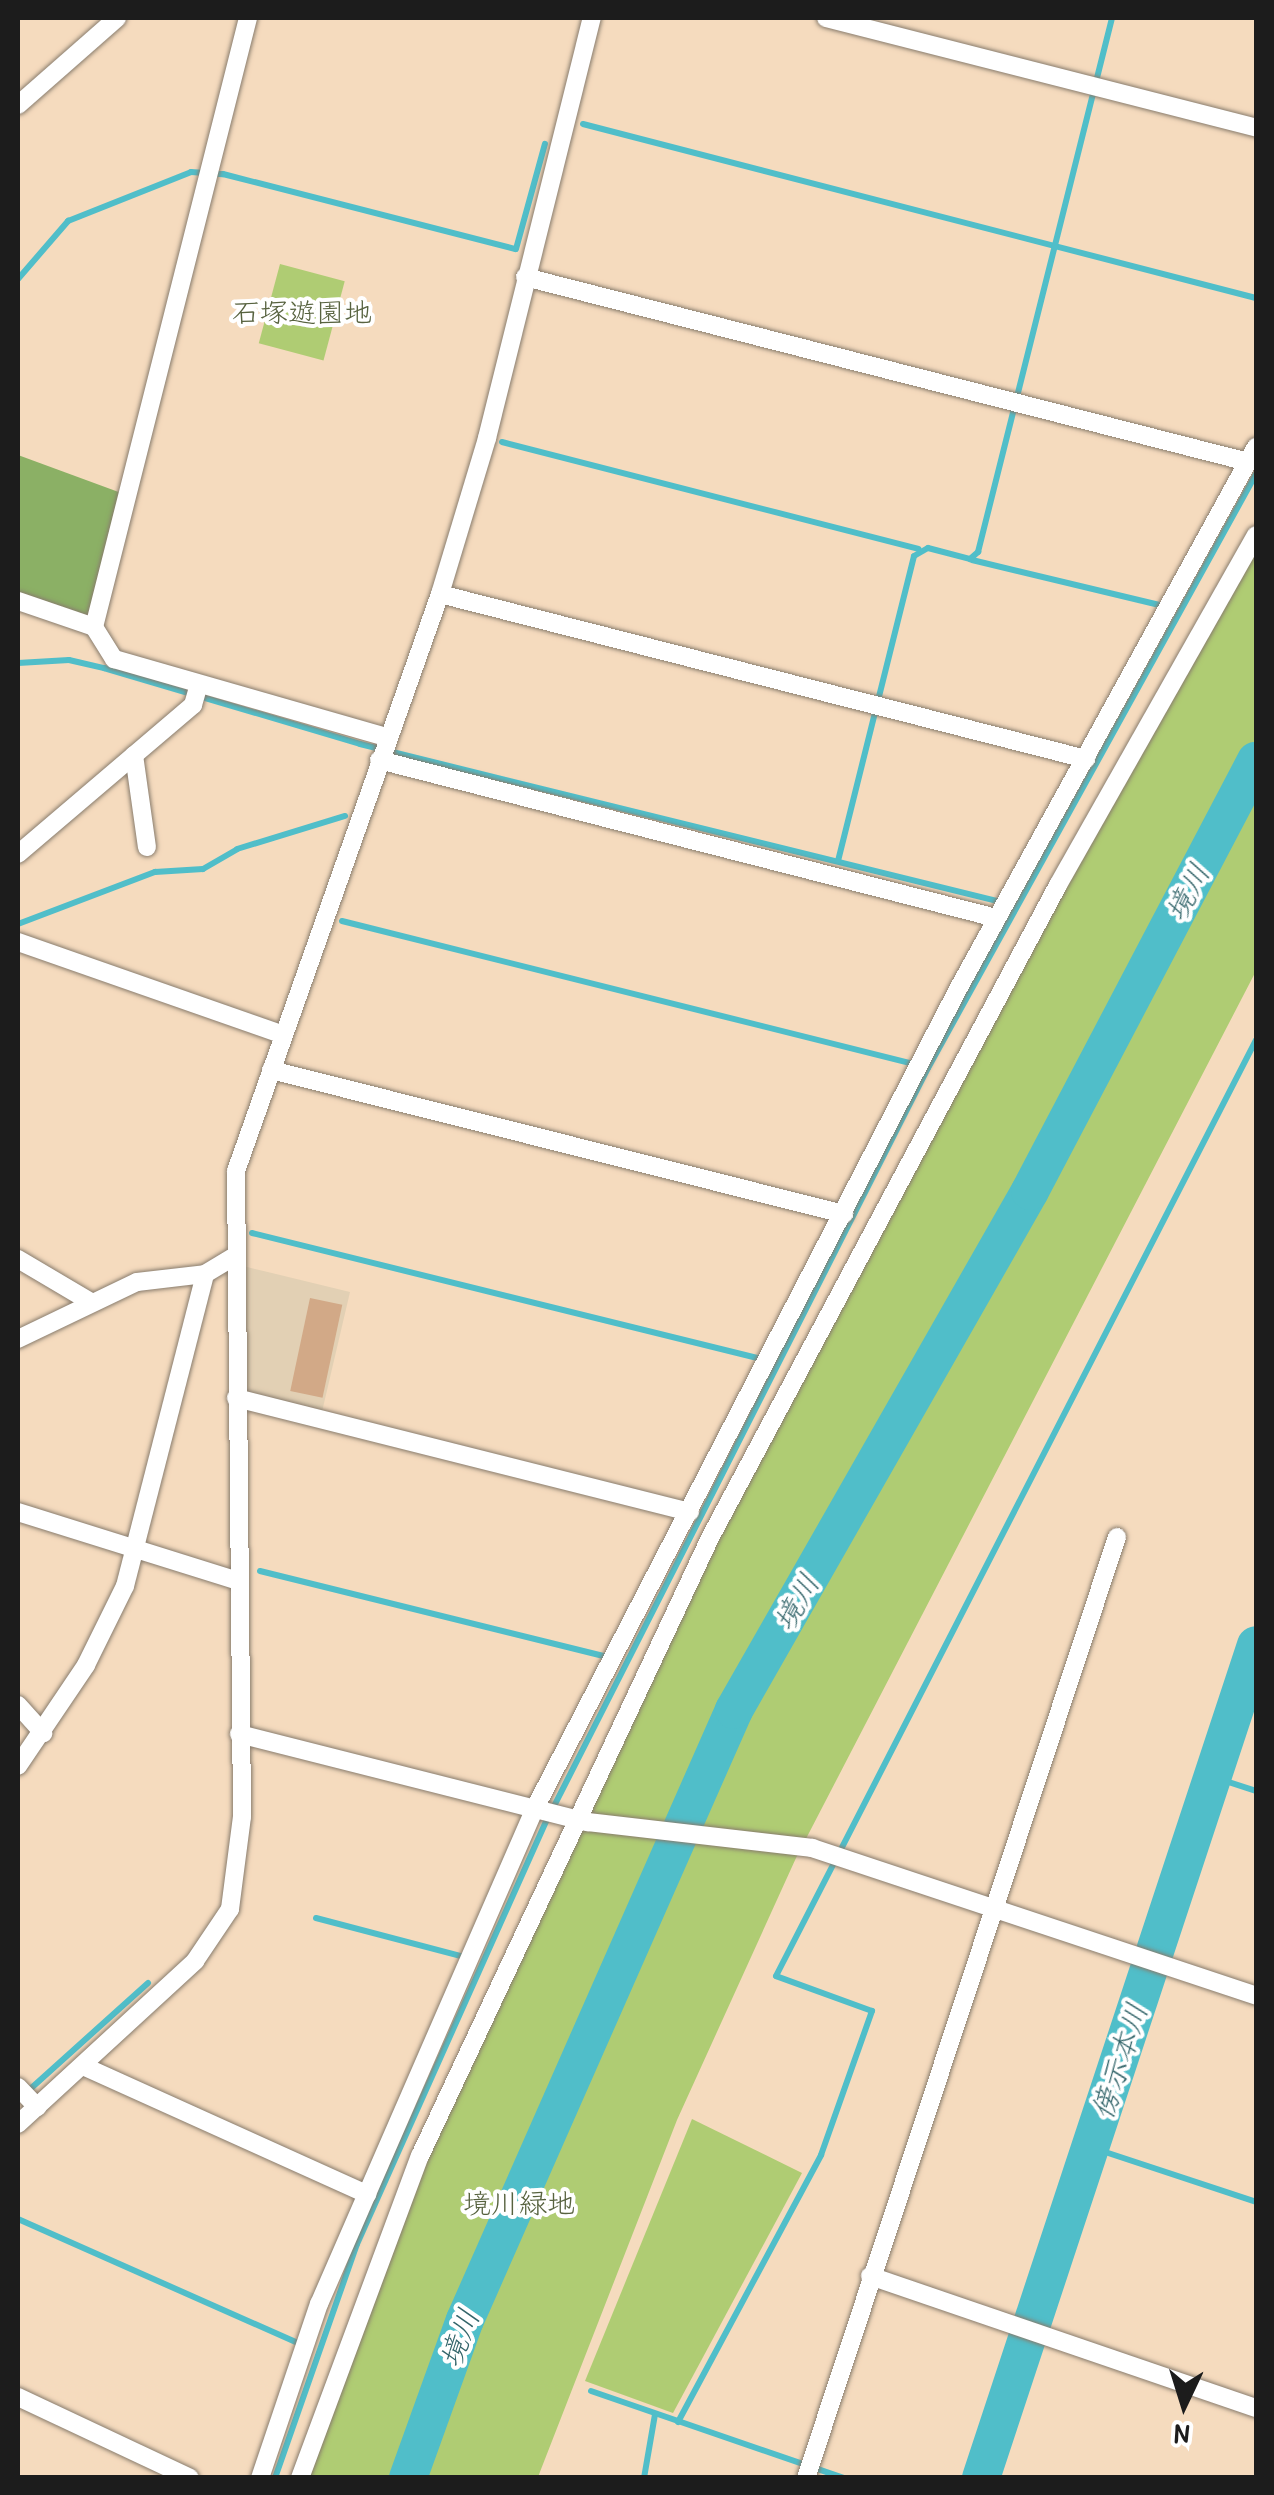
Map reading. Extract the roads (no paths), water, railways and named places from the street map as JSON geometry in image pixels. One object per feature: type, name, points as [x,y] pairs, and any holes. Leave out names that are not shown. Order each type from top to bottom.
[{"type":"street","points":[[18,105],[118,18]]},
{"type":"street","points":[[94,627],[248,18]]},
{"type":"street","points":[[18,2124],[195,1961],[230,1909],[242,1817],[232,1258],[236,1172],[386,737],[440,594],[488,438],[592,18]]},
{"type":"street","points":[[826,18],[1256,128]]},
{"type":"street","points":[[260,2478],[318,2304],[535,1808],[996,918],[1252,455],[526,277]]},
{"type":"street","points":[[300,2478],[420,2156],[711,1536],[906,1165],[1256,535]]},
{"type":"street","points":[[440,594],[1086,759]]},
{"type":"street","points":[[18,601],[94,627],[114,658],[386,737]]},
{"type":"street","points":[[18,854],[193,705],[199,684]]},
{"type":"street","points":[[134,755],[146,847]]},
{"type":"street","points":[[379,760],[996,918]]},
{"type":"street","points":[[18,942],[282,1035]]},
{"type":"street","points":[[271,1070],[844,1214]]},
{"type":"street","points":[[18,1340],[89,1301],[155,1278],[204,1274],[232,1258]]},
{"type":"street","points":[[18,1259],[89,1301]]},
{"type":"street","points":[[18,1766],[43,1733],[110,1622],[136,1548],[204,1274]]},
{"type":"street","points":[[236,1398],[690,1512]]},
{"type":"street","points":[[18,1512],[238,1580]]},
{"type":"street","points":[[806,2478],[1116,1538]]},
{"type":"street","points":[[18,1705],[43,1733]]},
{"type":"street","points":[[238,1734],[577,1819],[806,1847],[1256,1996]]},
{"type":"street","points":[[83,2066],[368,2194]]},
{"type":"street","points":[[18,2087],[37,2107]]},
{"type":"street","points":[[870,2276],[1256,2408]]},
{"type":"street","points":[[18,2397],[190,2478]]},
{"type":"waterway","points":[[838,861],[914,556],[928,548],[970,559],[978,552],[1112,18]]},
{"type":"waterway","points":[[583,124],[1256,298]]},
{"type":"waterway","points":[[18,279],[68,221],[191,172],[223,174],[516,249],[545,144]]},
{"type":"waterway","points":[[502,442],[918,549]]},
{"type":"waterway","points":[[275,2478],[357,2244],[547,1820],[928,1068],[1256,474]]},
{"type":"waterway","points":[[972,560],[1163,606]]},
{"type":"waterway","points":[[18,663],[69,660],[104,668],[360,744],[1005,903]]},
{"type":"waterway","name":"境川","points":[[408,2478],[465,2320],[734,1710],[1030,1191],[1256,761]]},
{"type":"waterway","points":[[18,924],[155,872],[203,869],[237,849],[345,816]]},
{"type":"waterway","points":[[342,921],[918,1065]]},
{"type":"waterway","points":[[678,2422],[821,2155],[872,2011],[776,1976],[1256,1040]]},
{"type":"waterway","points":[[252,1233],[765,1360]]},
{"type":"waterway","points":[[260,1571],[608,1657]]},
{"type":"waterway","name":"傍示本川","points":[[981,2478],[1256,1645]]},
{"type":"waterway","points":[[1213,1777],[1256,1791]]},
{"type":"waterway","points":[[316,1918],[465,1957]]},
{"type":"waterway","points":[[18,2100],[148,1983]]},
{"type":"waterway","points":[[1090,2147],[1256,2202]]},
{"type":"waterway","points":[[18,2219],[304,2346]]},
{"type":"waterway","points":[[591,2391],[843,2478]]},
{"type":"waterway","points":[[644,2478],[655,2414]]},
{"type":"park label","name":"石塚遊園地","points":[[302,312]]},
{"type":"park label","name":"境川緑地","points":[[519,2203]]}]
